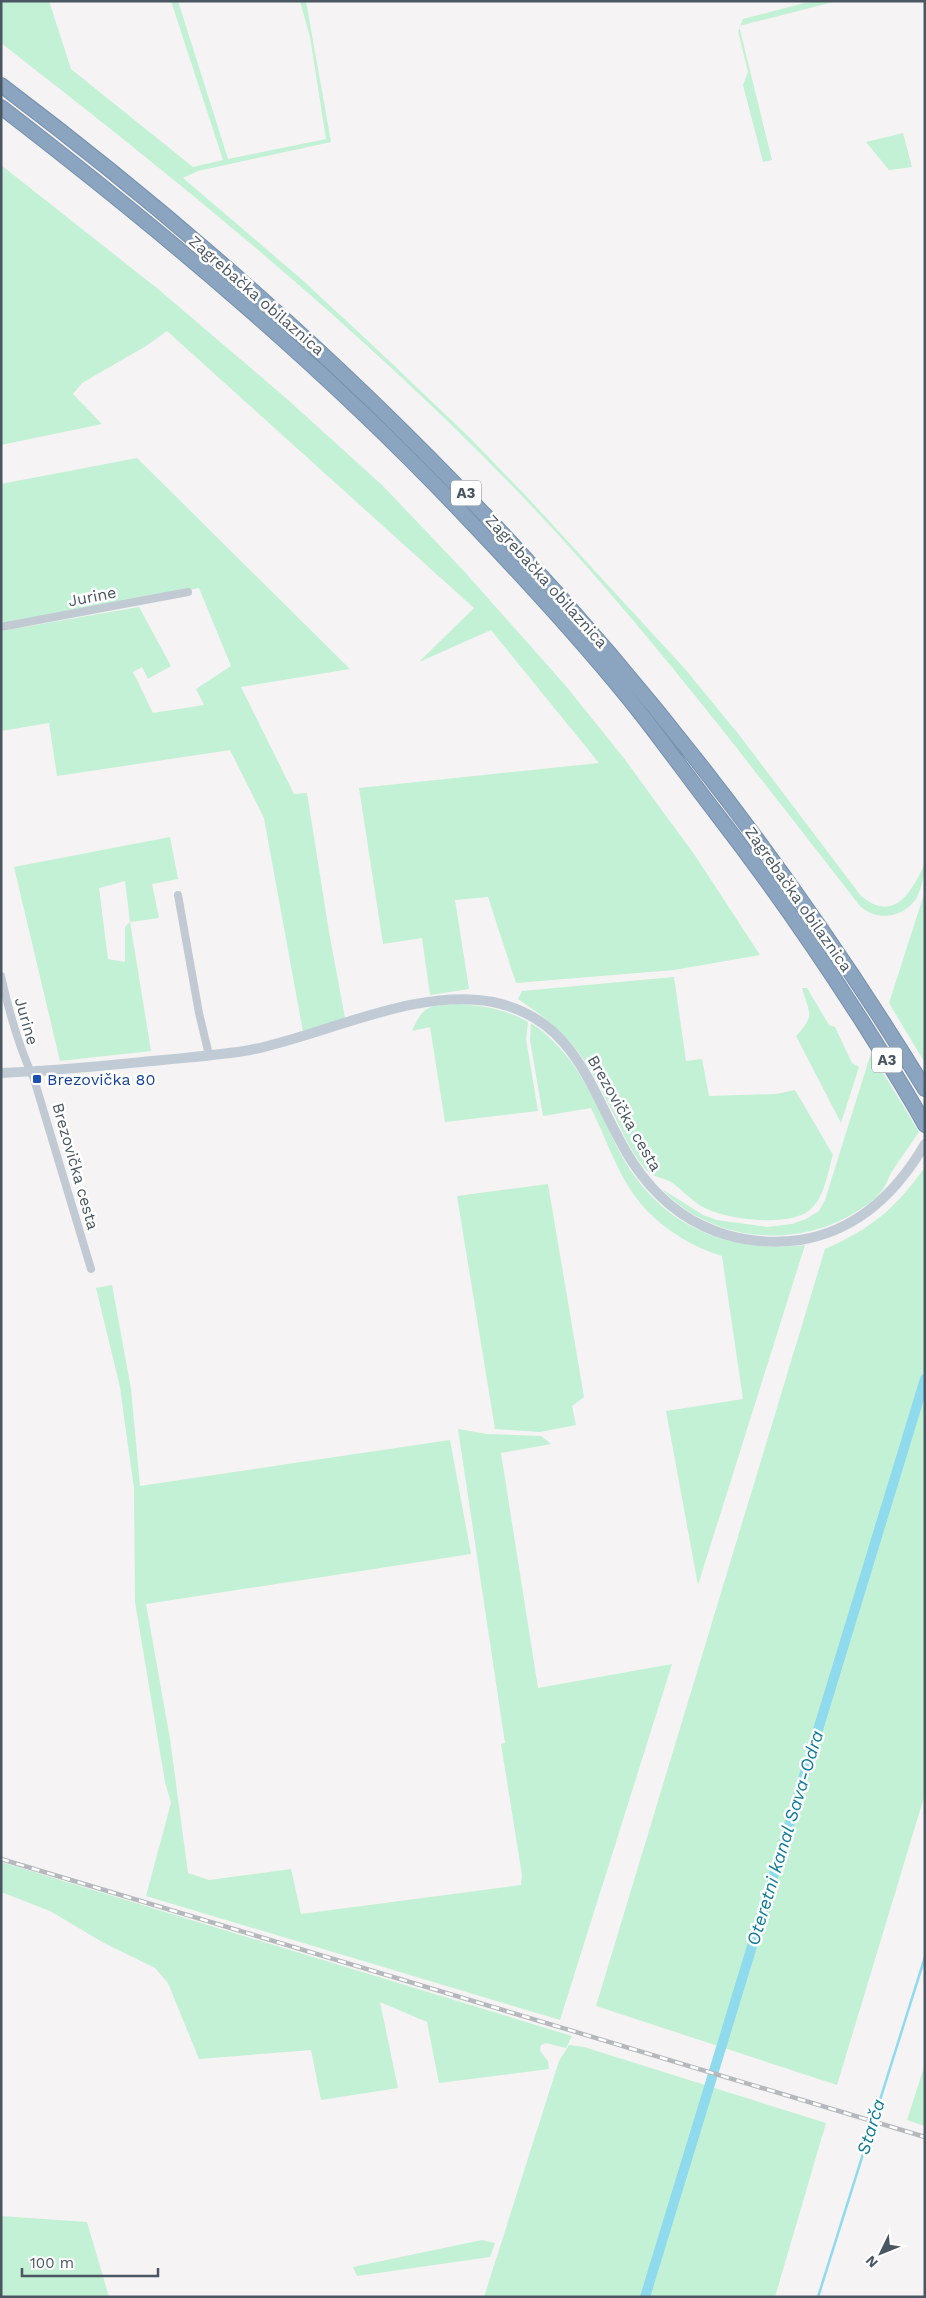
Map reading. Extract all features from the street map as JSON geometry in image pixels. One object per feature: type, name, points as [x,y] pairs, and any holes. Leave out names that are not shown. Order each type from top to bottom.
[{"type":"highway","name":"Zagrebačka obilaznica","points":[[1,85],[57,127],[186,232],[250,288],[359,387],[481,509],[570,606],[656,707],[754,835],[853,975],[925,1089]]},
{"type":"highway","name":"Zagrebačka obilaznica","points":[[1,107],[191,260],[264,322],[402,452],[469,520],[558,618],[643,717],[752,861],[846,997],[925,1125]]},
{"type":"main road","name":"Brezovička cesta","points":[[1,1073],[31,1072],[209,1055],[273,1045],[389,1011],[439,1000],[471,999],[511,1007],[549,1029],[572,1051],[594,1085],[631,1161],[658,1195],[685,1217],[728,1236],[773,1242],[803,1239],[845,1226],[861,1217],[885,1197],[912,1165],[925,1144]]},
{"type":"street","name":"Jurine","points":[[1,627],[188,592]]},
{"type":"street","points":[[178,895],[199,1013],[209,1055]]},
{"type":"street","name":"Jurine","points":[[1,976],[18,1042],[31,1072]]},
{"type":"street","name":"Brezovička cesta","points":[[31,1072],[91,1269]]},
{"type":"green space","points":[[1,1],[49,1],[71,69],[193,167],[223,160],[171,1],[178,1],[228,159],[326,139],[310,37],[300,1],[306,1],[331,142],[198,171],[183,178],[299,277],[366,339],[469,437],[527,497],[685,669],[740,736],[861,896],[873,904],[884,907],[893,905],[908,893],[925,863],[920,889],[912,904],[898,913],[882,916],[867,911],[860,906],[697,698],[613,596],[524,498],[401,376],[271,261],[205,205],[1,43]]},
{"type":"green space","points":[[812,1],[837,1],[740,26],[743,19]]},
{"type":"green space","points":[[739,28],[772,160],[763,162],[743,85],[748,72],[738,31]]},
{"type":"green space","points":[[903,133],[912,167],[889,170],[866,142]]},
{"type":"green space","points":[[1,165],[158,289],[287,399],[382,485],[462,569],[565,685],[623,757],[696,857],[760,955],[674,970],[516,983],[488,897],[455,900],[469,989],[430,995],[422,938],[383,944],[359,788],[599,763],[491,630],[419,662],[474,608],[167,331],[146,346],[82,383],[73,394],[102,424],[1,445]]},
{"type":"green space","points":[[137,458],[350,669],[241,687],[294,794],[307,793],[345,1018],[303,1032],[264,818],[230,750],[57,776],[49,723],[1,731],[1,631],[139,607],[171,666],[148,679],[142,667],[133,672],[153,713],[204,705],[196,689],[231,666],[199,588],[1,624],[1,484]]},
{"type":"green space","points":[[170,837],[178,879],[152,884],[159,918],[130,922],[151,1051],[60,1061],[14,867]],"holes":[[[125,881],[130,922],[125,927],[125,962],[108,959],[99,888]]]},
{"type":"green space","points":[[925,891],[925,1063],[889,1003]]},
{"type":"green space","points":[[674,977],[686,1061],[702,1059],[709,1096],[776,1094],[795,1090],[833,1155],[826,1183],[820,1196],[812,1208],[803,1214],[791,1218],[761,1220],[745,1219],[717,1213],[697,1203],[671,1182],[647,1171],[631,1149],[592,1073],[574,1046],[536,1011],[518,999],[522,991]]},
{"type":"green space","points":[[802,988],[807,988],[829,1025],[835,1027],[852,1063],[859,1067],[841,1123],[796,1036],[809,1018]]},
{"type":"green space","points":[[459,1004],[495,1009],[528,1022],[526,1039],[538,1111],[445,1122],[430,1027],[412,1031],[420,1015],[429,1008]]},
{"type":"green space","points":[[531,1023],[547,1035],[572,1063],[592,1095],[617,1147],[633,1173],[651,1196],[671,1214],[694,1228],[719,1238],[746,1244],[775,1246],[805,1245],[698,1585],[666,1411],[743,1399],[722,1256],[682,1238],[658,1221],[638,1201],[624,1179],[591,1108],[543,1116],[530,1040]]},
{"type":"green space","points":[[871,1053],[919,1132],[891,1173],[882,1191],[861,1209],[826,1226],[802,1233],[751,1234],[726,1229],[702,1219],[681,1206],[662,1189],[703,1215],[717,1220],[767,1227],[792,1224],[806,1219],[819,1211],[825,1200]]},
{"type":"green space","points":[[925,1167],[925,1794],[837,2085],[596,2006],[825,1249],[856,1234],[881,1216],[904,1194]]},
{"type":"green space","points":[[548,1184],[584,1397],[572,1406],[576,1425],[540,1432],[495,1429],[457,1196]]},
{"type":"green space","points":[[112,1285],[131,1389],[140,1486],[450,1440],[471,1554],[146,1604],[170,1739],[188,1873],[209,1880],[291,1869],[301,1914],[521,1885],[522,1875],[501,1744],[505,1743],[458,1429],[487,1434],[541,1436],[551,1444],[501,1453],[538,1688],[672,1664],[560,2020],[146,1896],[171,1803],[165,1782],[135,1602],[134,1488],[120,1387],[96,1288]]},
{"type":"green space","points":[[1,1862],[572,2036],[566,2048],[546,2043],[541,2045],[540,2051],[548,2061],[549,2069],[439,2083],[427,2022],[380,2002],[398,2088],[321,2100],[311,2050],[199,2059],[168,1983],[155,1968],[104,1943],[50,1911],[1,1892]]},
{"type":"green space","points":[[569,2045],[584,2047],[826,2123],[775,2297],[484,2297],[559,2061]]},
{"type":"green space","points":[[925,2064],[925,2126],[907,2120]]},
{"type":"green space","points":[[1,2216],[87,2222],[109,2297],[1,2297]]},
{"type":"green space","points":[[482,2240],[495,2243],[490,2257],[357,2276],[353,2267]]},
{"type":"waterway","name":"Oteretni kanal Sava-Odra","points":[[645,2297],[925,1379]]},
{"type":"waterway","name":"Starča","points":[[818,2297],[925,1957]]},
{"type":"railway","points":[[1,1859],[925,2137]]},
{"type":"place","name":"Brezovička 80","points":[[37,1079]]}]
